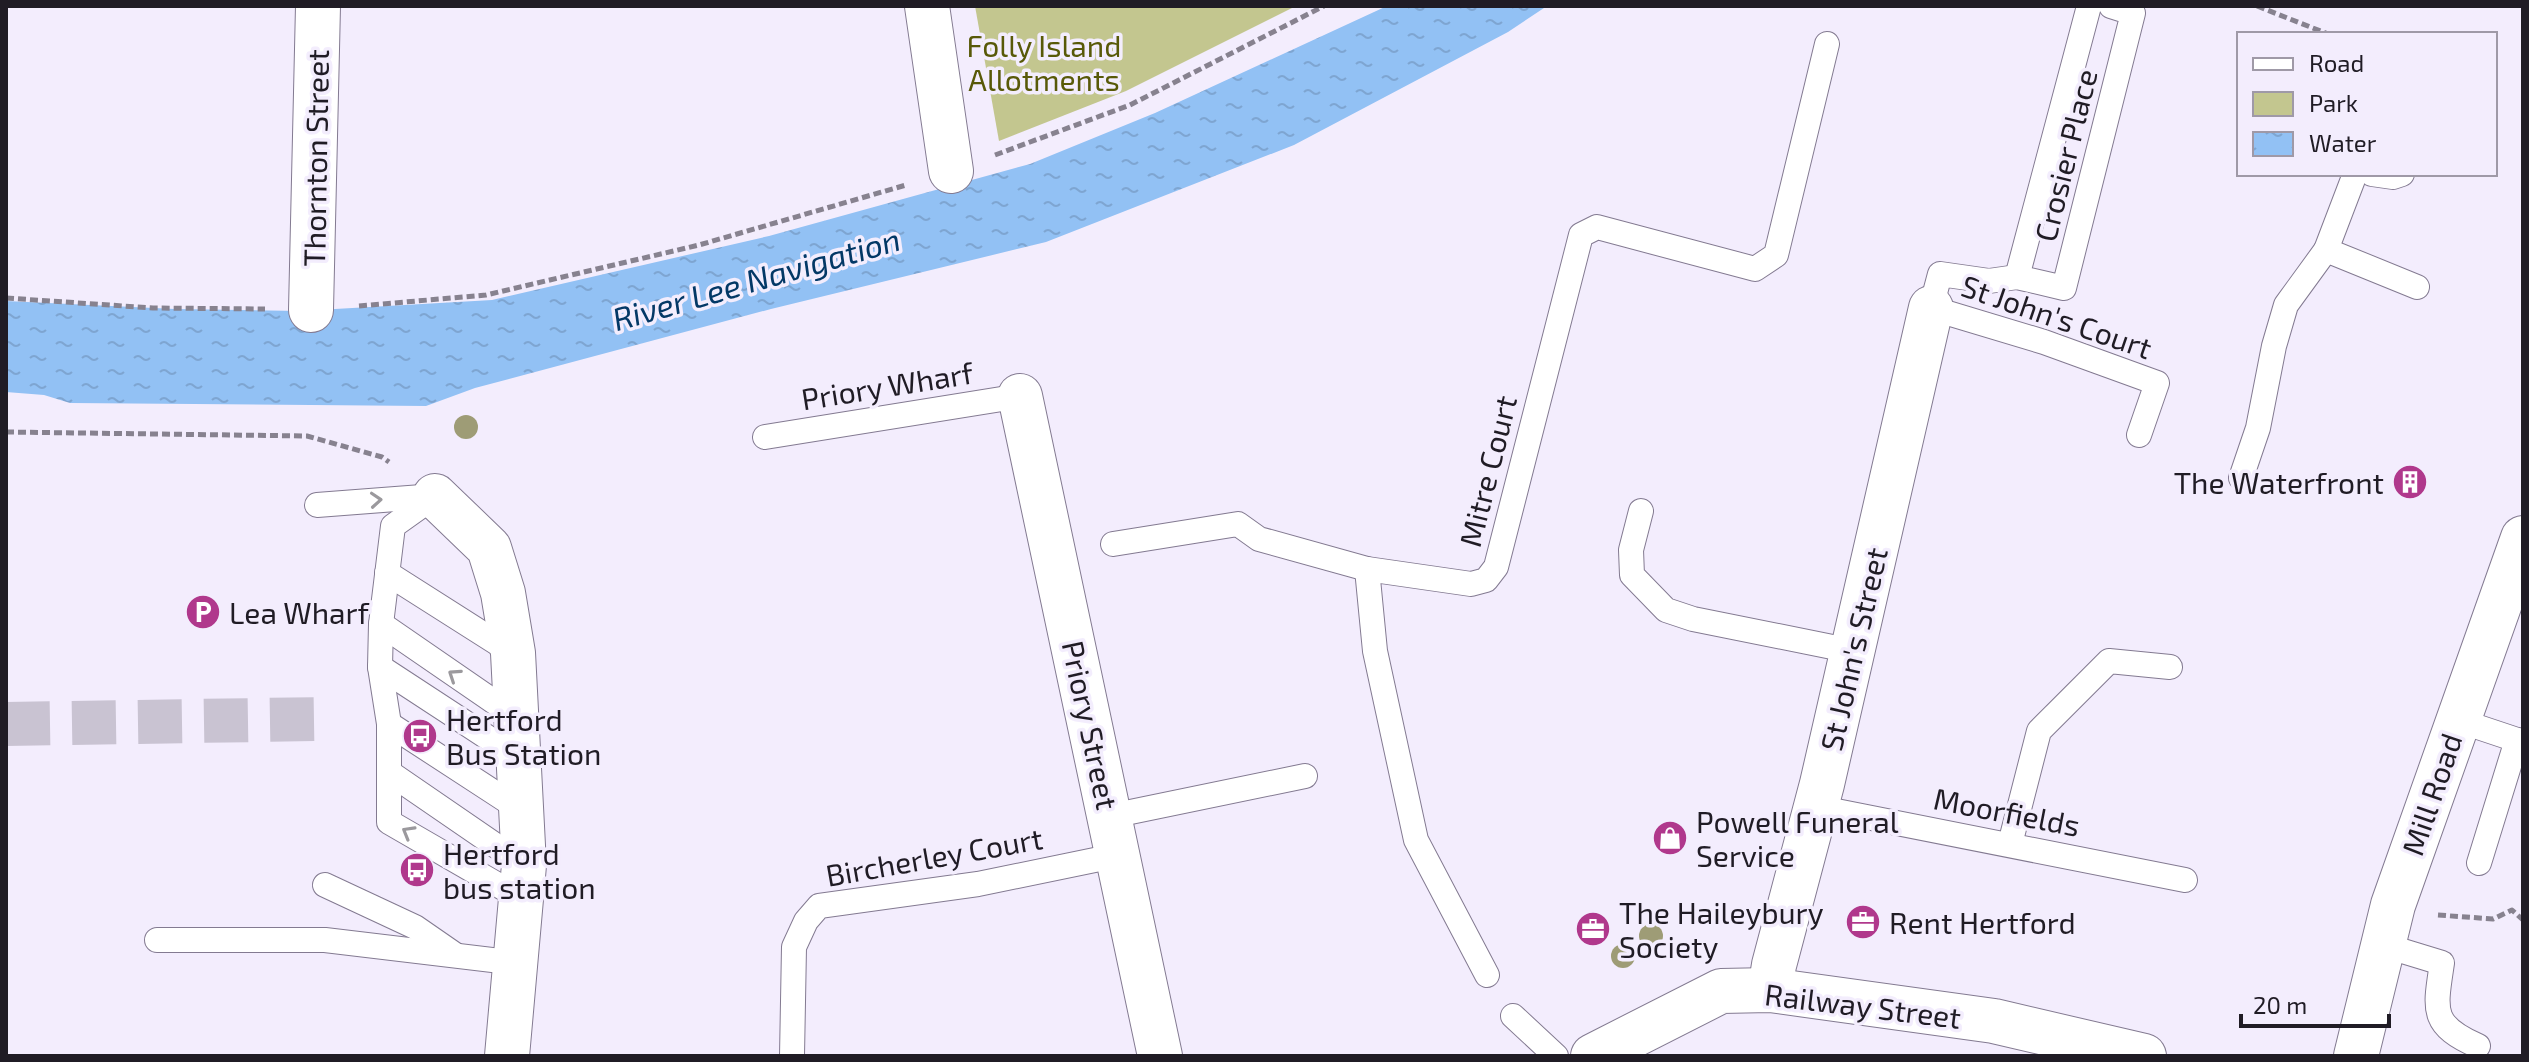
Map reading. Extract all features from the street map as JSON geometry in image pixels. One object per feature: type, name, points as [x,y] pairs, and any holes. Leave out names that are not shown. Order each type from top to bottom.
[{"type":"street","name":"Thornton Street","points":[[311,310],[318,6]]},
{"type":"street","points":[[927,6],[951,171]]},
{"type":"street","name":"St John's Street","points":[[1770,990],[1816,807],[1931,308]]},
{"type":"street","name":"Priory Street","points":[[1020,396],[1160,1056]]},
{"type":"street","points":[[435,496],[489,548],[503,593],[513,653],[524,882],[507,1056]]},
{"type":"street","name":"Mill Road","points":[[2356,1056],[2388,925],[2457,720],[2509,617],[2523,538]]},
{"type":"street","name":"Railway Street","points":[[1593,1056],[1721,991],[1770,990],[1994,1021],[2144,1056]]},
{"type":"lane","name":"Crosier Place","points":[[2017,277],[2089,6]]},
{"type":"lane","name":"Crosier Place","points":[[1931,308],[1940,274],[1989,281],[2017,277],[2064,288],[2133,13],[2111,6]]},
{"type":"lane","name":"Mitre Court","points":[[1113,544],[1238,524],[1259,539],[1367,569],[1471,584],[1486,580],[1496,567],[1581,235],[1597,227],[1755,269],[1767,264],[1776,255],[1827,44]]},
{"type":"lane","points":[[2241,478],[2258,428],[2274,346],[2286,305],[2326,250],[2354,176]]},
{"type":"lane","points":[[2326,250],[2417,287]]},
{"type":"lane","name":"St John's Court","points":[[1931,308],[2044,342],[2157,383],[2139,435]]},
{"type":"lane","name":"Priory Wharf","points":[[765,437],[1020,396]]},
{"type":"lane","points":[[317,505],[435,496]]},
{"type":"lane","points":[[435,496],[393,526],[381,624],[380,667],[389,724],[389,822],[524,882]]},
{"type":"lane","points":[[1641,511],[1631,550],[1632,575],[1666,610],[1723,626],[1852,651]]},
{"type":"lane","points":[[1367,569],[1375,651],[1416,840],[1487,975]]},
{"type":"lane","points":[[387,573],[513,653]]},
{"type":"lane","points":[[381,624],[519,738]]},
{"type":"lane","points":[[2010,844],[2039,731],[2049,718],[2109,661],[2170,667]]},
{"type":"lane","points":[[380,667],[519,738]]},
{"type":"lane","points":[[2457,720],[2520,741],[2479,863]]},
{"type":"lane","points":[[389,724],[521,810]]},
{"type":"lane","points":[[390,773],[524,882]]},
{"type":"lane","name":"Bircherley Court","points":[[792,1056],[794,947],[806,921],[819,906],[978,884],[1115,836],[1305,776]]},
{"type":"lane","name":"Moorfields","points":[[1816,807],[2185,880]]},
{"type":"lane","points":[[325,885],[415,927],[459,957]]},
{"type":"lane","points":[[2388,925],[2442,963],[2434,1004],[2442,1023],[2453,1035],[2478,1046]]},
{"type":"lane","points":[[157,940],[325,940],[518,963]]},
{"type":"lane","points":[[1513,1016],[1556,1056]]},
{"type":"path","points":[[6,298],[153,308],[311,310],[486,295],[699,245],[951,171],[1130,105],[1324,6]]},
{"type":"path","points":[[2257,6],[2323,32]]},
{"type":"path","points":[[6,432],[307,436],[382,457],[435,496]]},
{"type":"path","points":[[2388,925],[2436,914],[2493,919],[2523,907]]},
{"type":"path","points":[[2512,910],[2523,920]]},
{"type":"green space","name":"Folly Island Allotments","points":[[975,6],[1296,6],[1126,91],[999,141]]},
{"type":"water","name":"River Lee Navigation","points":[[1387,6],[1547,6],[1508,32],[1294,145],[1046,242],[771,309],[475,388],[426,406],[70,403],[44,395],[6,392],[6,301],[300,311],[492,300],[769,236],[1030,164],[1155,113]]},
{"type":"tunnel","points":[[6,724],[322,719]]},
{"type":"place","name":"The Waterfront","points":[[2410,482]]},
{"type":"place","name":"Lea Wharf","points":[[203,612]]},
{"type":"place","name":"Hertford Bus Station","points":[[420,736]]},
{"type":"place","name":"Powell Funeral Service","points":[[1670,838]]},
{"type":"place","name":"Hertford bus station","points":[[417,870]]},
{"type":"place","name":"Rent Hertford","points":[[1863,922]]},
{"type":"place","name":"The Haileybury Society","points":[[1593,929]]}]
